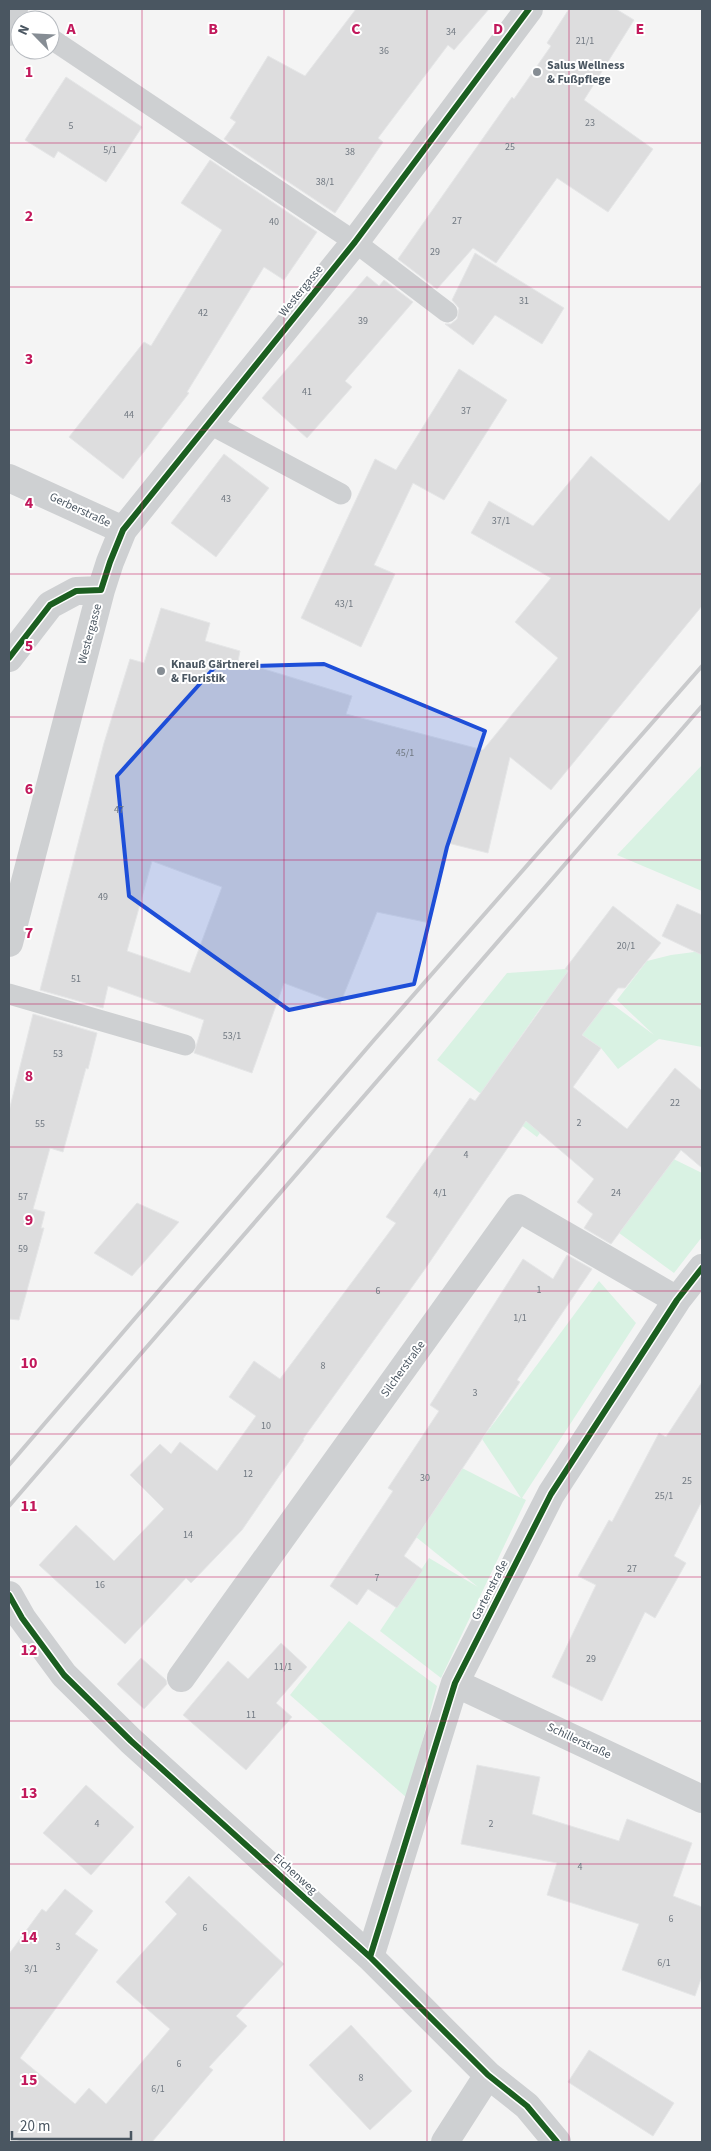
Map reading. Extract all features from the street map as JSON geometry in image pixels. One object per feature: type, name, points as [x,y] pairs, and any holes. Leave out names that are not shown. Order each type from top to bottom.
[{"type":"street","name":"Westergasse","points":[[9,943],[101,590],[123,530],[355,242],[529,9]]},
{"type":"street","name":"Gerberstraße","points":[[9,478],[123,530]]},
{"type":"street","points":[[9,658],[50,605],[76,591],[101,590]]},
{"type":"street","name":"Silcherstraße","points":[[181,1678],[518,1208],[677,1300]]},
{"type":"street","name":"Gartenstraße","points":[[370,1957],[455,1684],[551,1494],[677,1300],[702,1268]]},
{"type":"street","name":"Eichenweg","points":[[15,1607],[64,1675],[130,1741],[370,1957],[488,2075],[527,2106],[557,2142]]},
{"type":"street","name":"Schillerstraße","points":[[455,1684],[702,1800]]},
{"type":"street","points":[[445,2142],[488,2075]]},
{"type":"lane","points":[[60,45],[355,242],[447,312]]},
{"type":"lane","points":[[208,423],[341,494]]},
{"type":"lane","points":[[9,994],[186,1045]]},
{"type":"highlighted area","points":[[324,664],[485,731],[447,847],[414,984],[289,1010],[129,896],[117,776],[215,667]]},
{"type":"green space","points":[[702,765],[702,891],[617,855]]},
{"type":"green space","points":[[702,951],[702,1047],[659,1039],[618,1069],[601,1048],[542,1006],[503,1062],[561,1104],[537,1137],[437,1060],[507,973],[565,969],[654,1035],[617,1000],[647,961],[671,955]]},
{"type":"green space","points":[[645,1145],[702,1173],[702,1237],[674,1273],[619,1233],[655,1184],[622,1159]]},
{"type":"green space","points":[[599,1281],[636,1323],[522,1498],[526,1500],[441,1678],[380,1631],[429,1558],[478,1587],[416,1537],[462,1468],[521,1498],[482,1439]]},
{"type":"green space","points":[[349,1621],[437,1686],[407,1798],[290,1695]]},
{"type":"building","points":[[356,9],[489,9],[454,50],[448,45],[378,138],[383,142],[335,213],[224,139],[236,122],[230,118],[268,56],[305,76]]},
{"type":"building","points":[[569,9],[616,9],[634,20],[584,100],[653,149],[608,212],[557,178],[496,263],[473,248],[437,289],[398,259],[512,97],[514,99],[551,46],[547,43]]},
{"type":"building","points":[[66,77],[142,127],[106,182],[58,151],[54,158],[25,140]]},
{"type":"building","points":[[210,160],[317,232],[284,280],[264,267],[187,392],[189,393],[123,479],[69,437],[144,342],[151,346],[222,230],[181,203]]},
{"type":"building","points":[[475,253],[564,308],[542,344],[495,315],[473,345],[445,324],[451,324],[457,319],[459,308],[452,300]]},
{"type":"building","points":[[367,276],[379,286],[384,280],[413,302],[345,381],[352,387],[307,438],[262,398]]},
{"type":"building","points":[[459,369],[507,400],[444,500],[413,483],[374,565],[395,574],[361,647],[301,618],[375,459],[396,470]]},
{"type":"building","points":[[224,454],[269,488],[216,557],[171,523]]},
{"type":"building","points":[[591,456],[669,521],[702,481],[702,606],[551,790],[510,757],[488,853],[448,843],[430,923],[377,912],[340,1004],[284,983],[252,1073],[194,1053],[204,1020],[108,986],[103,1008],[40,990],[104,743],[130,659],[144,663],[161,608],[210,623],[205,641],[240,651],[238,661],[352,696],[346,714],[483,750],[558,658],[515,622],[551,578],[471,533],[489,501],[533,526]],"holes":[[[152,861],[222,887],[190,973],[127,951]]]},
{"type":"building","points":[[677,904],[702,915],[702,955],[662,936]]},
{"type":"building","points":[[613,906],[661,943],[625,988],[618,988],[582,1035],[601,1048],[573,1087],[627,1129],[675,1068],[702,1091],[702,1168],[681,1150],[611,1244],[584,1228],[593,1214],[577,1202],[594,1179],[526,1121],[425,1269],[303,1439],[242,1530],[191,1583],[186,1578],[125,1644],[39,1565],[76,1525],[114,1561],[164,1509],[130,1475],[160,1444],[171,1454],[180,1442],[217,1471],[256,1416],[229,1397],[254,1361],[280,1379],[396,1223],[386,1217],[470,1098],[475,1101],[568,971],[565,969]]},
{"type":"building","points":[[33,1014],[97,1033],[63,1152],[50,1148],[33,1209],[45,1212],[41,1228],[44,1228],[19,1320],[9,1319],[9,1111]]},
{"type":"building","points":[[137,1203],[179,1222],[132,1276],[94,1253]]},
{"type":"building","points":[[567,1255],[592,1269],[517,1380],[520,1382],[404,1556],[423,1570],[397,1608],[368,1589],[357,1605],[330,1586],[393,1491],[388,1488],[439,1411],[430,1405],[523,1259],[553,1279]]},
{"type":"building","points":[[702,1382],[702,1501],[674,1556],[686,1563],[655,1618],[645,1612],[602,1701],[552,1677],[596,1585],[578,1576],[609,1520],[612,1522],[659,1433],[666,1437]]},
{"type":"building","points":[[281,1643],[307,1667],[276,1703],[292,1717],[246,1770],[183,1715],[228,1661],[248,1679]]},
{"type":"building","points":[[141,1658],[166,1680],[167,1684],[144,1709],[117,1684]]},
{"type":"building","points":[[477,1765],[540,1777],[532,1814],[619,1841],[627,1819],[692,1843],[673,1896],[702,1907],[702,1976],[695,1996],[622,1970],[639,1924],[547,1895],[557,1863],[461,1844]]},
{"type":"building","points":[[86,1785],[134,1827],[91,1875],[43,1833]]},
{"type":"building","points":[[189,1876],[284,1964],[236,2016],[247,2026],[209,2067],[213,2070],[152,2142],[20,2142],[9,2133],[9,1954],[42,1909],[46,1912],[65,1889],[93,1911],[75,1934],[98,1950],[20,2058],[75,2104],[89,2088],[106,2104],[170,2029],[116,1982],[177,1914],[165,1902]]},
{"type":"building","points":[[351,2025],[412,2091],[370,2130],[309,2065]]},
{"type":"building","points":[[589,2050],[674,2103],[653,2136],[568,2082]]},
{"type":"railway","points":[[9,1465],[374,1040],[702,666]]},
{"type":"railway","points":[[9,1506],[702,706]]},
{"type":"cycle path","points":[[9,658],[50,605],[76,591],[101,590],[123,530],[355,242],[529,9]]},
{"type":"cycle path","points":[[370,1957],[455,1683],[551,1494],[677,1300],[702,1268]]},
{"type":"cycle path","points":[[9,1595],[22,1618],[64,1675],[131,1741],[370,1957],[488,2075],[527,2106],[557,2142]]},
{"type":"place","name":"Salus Wellness & Fußpflege","points":[[537,72]]},
{"type":"place","name":"Knauß Gärtnerei & Floristik","points":[[161,671]]}]
